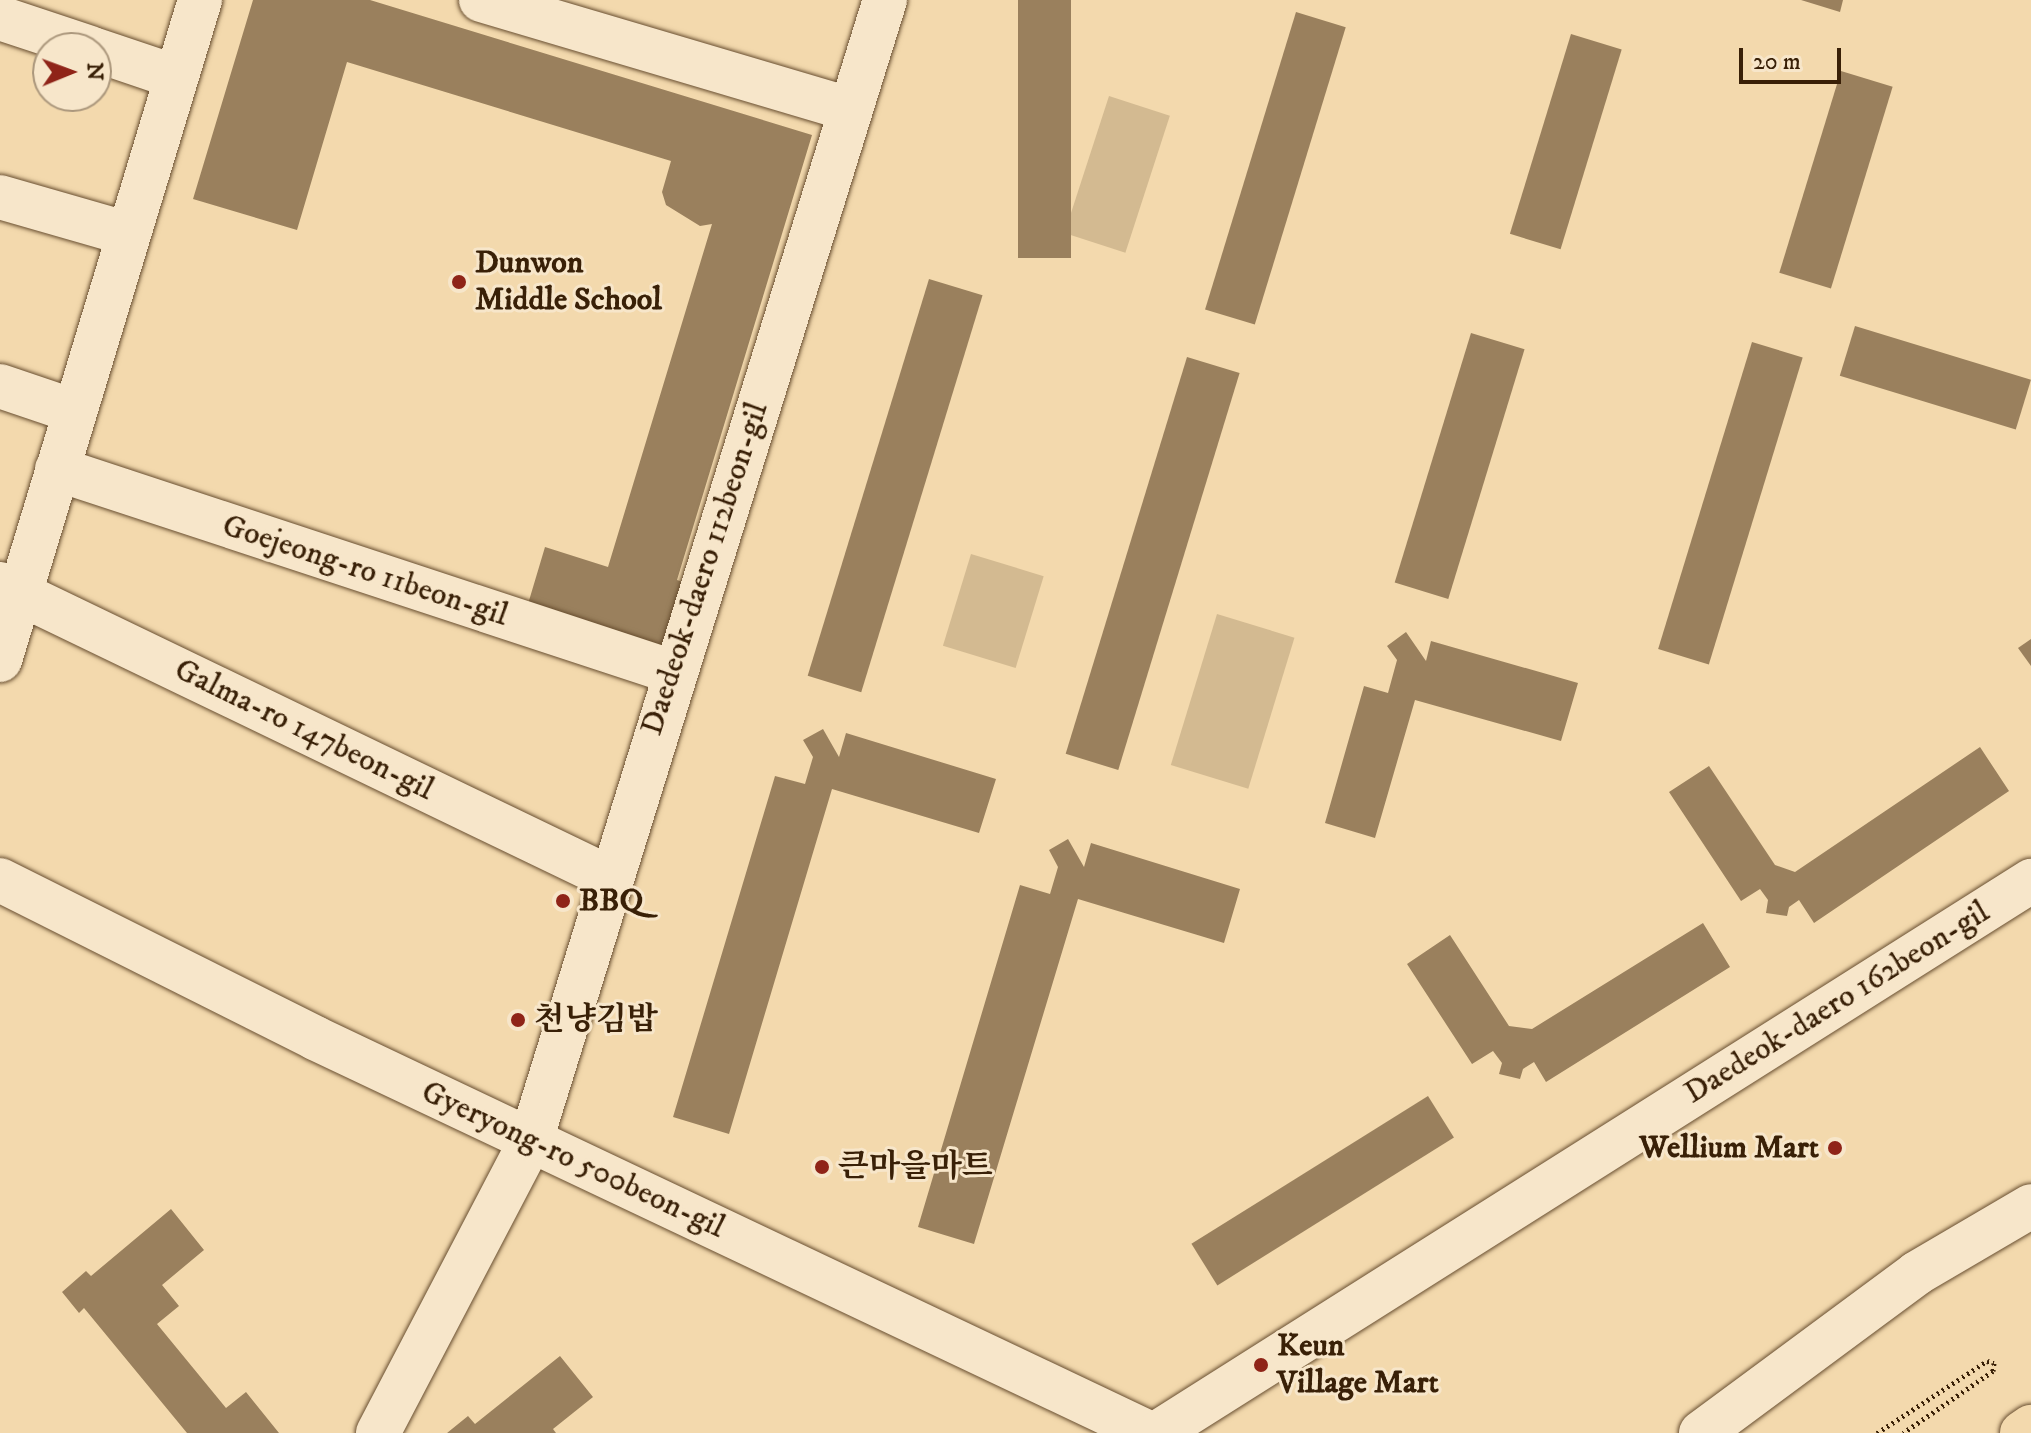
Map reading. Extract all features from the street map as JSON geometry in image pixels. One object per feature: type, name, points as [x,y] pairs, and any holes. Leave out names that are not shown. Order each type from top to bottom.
[{"type":"main road","points":[[2022,1433],[2031,1427]]},
{"type":"street","points":[[0,660],[10,589],[57,469],[200,0]]},
{"type":"street","points":[[481,0],[850,109]]},
{"type":"street","name":"Daedeok-daero 112beon-gil","points":[[378,1433],[531,1140],[608,877],[885,0]]},
{"type":"street","points":[[0,18],[42,32]]},
{"type":"street","points":[[112,55],[176,77]]},
{"type":"street","points":[[0,197],[128,234]]},
{"type":"street","points":[[0,386],[74,411]]},
{"type":"street","name":"Goejeong-ro 11beon-gil","points":[[57,469],[673,672]]},
{"type":"street","name":"Galma-ro 147beon-gil","points":[[10,589],[608,877]]},
{"type":"street","name":"Gyeryong-ro 500beon-gil","points":[[0,880],[531,1140],[1149,1433]]},
{"type":"street","name":"Daedeok-daero 162beon-gil","points":[[1157,1433],[2031,881]]},
{"type":"street","points":[[1701,1433],[1917,1273],[2031,1206]]},
{"type":"path","points":[[1877,1433],[1987,1361],[1994,1363],[1993,1371],[1903,1433]]},
{"type":"shaded area","points":[[1109,96],[1170,116],[1125,253],[1065,233]]},
{"type":"shaded area","points":[[971,554],[1044,576],[1016,668],[943,646]]},
{"type":"shaded area","points":[[1217,614],[1294,638],[1248,789],[1171,765]]},
{"type":"building","points":[[253,0],[370,0],[812,135],[677,580],[694,586],[673,659],[525,614],[545,547],[608,567],[712,224],[700,226],[666,205],[662,192],[671,161],[347,62],[297,230],[193,199]]},
{"type":"building","points":[[1018,0],[1071,0],[1071,258],[1018,258]]},
{"type":"building","points":[[1801,0],[1843,0],[1840,12]]},
{"type":"building","points":[[1296,12],[1346,27],[1255,325],[1205,309]]},
{"type":"building","points":[[1571,34],[1622,49],[1561,249],[1510,234]]},
{"type":"building","points":[[1841,71],[1893,87],[1831,289],[1779,273]]},
{"type":"building","points":[[929,279],[983,295],[861,692],[808,676]]},
{"type":"building","points":[[1855,326],[2031,380],[2016,430],[1840,376]]},
{"type":"building","points":[[1471,333],[1525,349],[1448,599],[1395,583]]},
{"type":"building","points":[[1752,342],[1803,357],[1709,664],[1658,649]]},
{"type":"building","points":[[1187,357],[1240,373],[1118,770],[1066,754]]},
{"type":"building","points":[[1406,632],[1426,661],[1431,641],[1578,683],[1561,741],[1415,700],[1375,838],[1325,823],[1364,686],[1388,693],[1397,660],[1387,646]]},
{"type":"building","points":[[2031,639],[2031,666],[2018,648]]},
{"type":"building","points":[[823,729],[839,757],[846,733],[996,779],[979,833],[832,789],[729,1134],[673,1117],[775,776],[805,784],[813,757],[803,740]]},
{"type":"building","points":[[1980,747],[2009,791],[1814,923],[1799,900],[1789,907],[1787,916],[1766,913],[1768,900],[1760,889],[1741,901],[1669,792],[1709,766],[1775,865],[1795,872]]},
{"type":"building","points":[[1068,839],[1084,867],[1091,843],[1240,889],[1224,943],[1078,899],[974,1244],[918,1227],[1020,885],[1050,894],[1058,867],[1049,850]]},
{"type":"building","points":[[1703,923],[1730,967],[1546,1082],[1534,1062],[1523,1069],[1520,1079],[1499,1074],[1502,1063],[1493,1051],[1472,1064],[1407,964],[1450,935],[1509,1026],[1532,1029]]},
{"type":"building","points":[[1428,1096],[1454,1138],[1217,1285],[1191,1244]]},
{"type":"building","points":[[171,1209],[204,1250],[162,1285],[179,1306],[157,1324],[226,1408],[246,1392],[279,1433],[187,1433],[84,1308],[79,1313],[62,1292],[86,1271],[91,1276]]},
{"type":"building","points":[[560,1356],[593,1397],[553,1429],[556,1433],[447,1433],[468,1416],[475,1424]]},
{"type":"place","name":"Dunwon Middle School","points":[[459,282]]},
{"type":"place","name":"BBQ","points":[[563,901]]},
{"type":"place","name":"천냥김밥","points":[[518,1020]]},
{"type":"place","name":"Wellium Mart","points":[[1835,1148]]},
{"type":"place","name":"큰마을마트","points":[[822,1167]]},
{"type":"place","name":"Keun Village Mart","points":[[1261,1365]]}]
